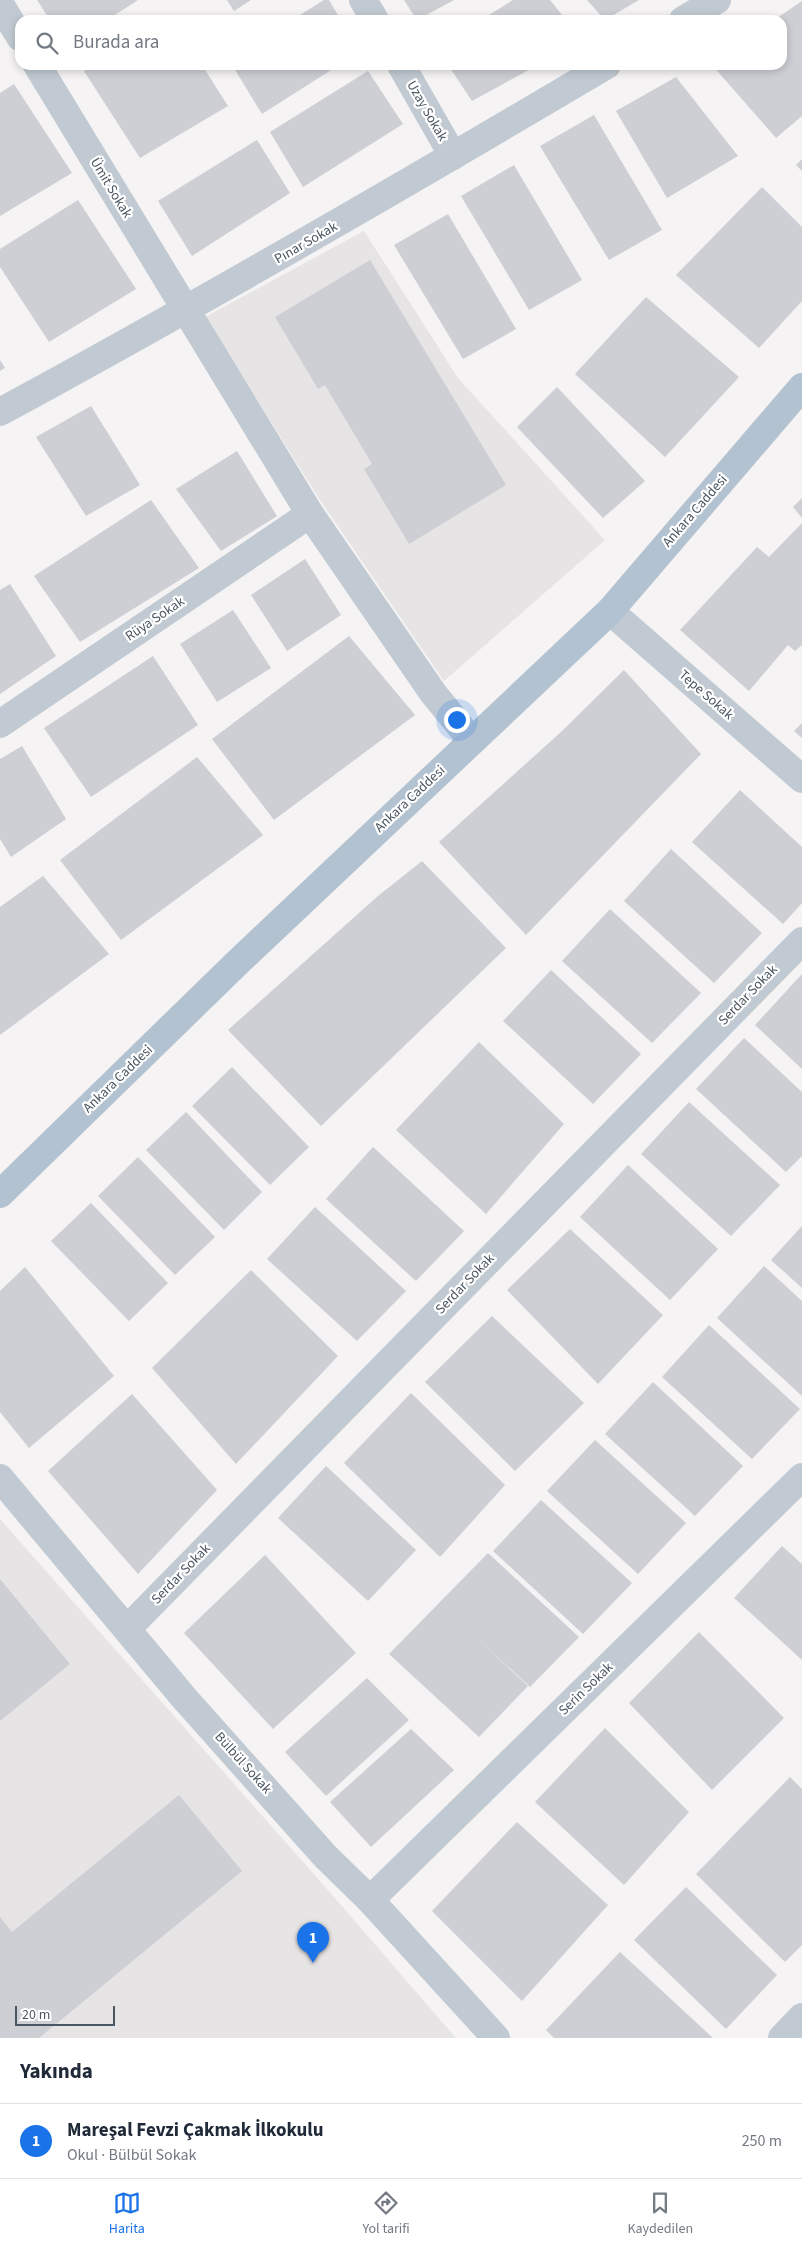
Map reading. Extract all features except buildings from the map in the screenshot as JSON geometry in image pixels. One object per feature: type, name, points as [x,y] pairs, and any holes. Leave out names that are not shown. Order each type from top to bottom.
[{"type":"main road","name":"Ankara Caddesi","points":[[0,1194],[236,964],[610,611],[802,387]]},
{"type":"street","points":[[363,0],[372,15]]},
{"type":"street","points":[[691,15],[716,0]]},
{"type":"street","points":[[0,4],[15,29]]},
{"type":"street","name":"Ümit Sokak","points":[[40,70],[310,514],[433,693],[472,741]]},
{"type":"street","name":"Uzay Sokak","points":[[404,70],[454,156]]},
{"type":"street","name":"Pınar Sokak","points":[[0,412],[186,311],[599,70]]},
{"type":"street","name":"Rüya Sokak","points":[[0,724],[310,514]]},
{"type":"street","name":"Tepe Sokak","points":[[610,611],[802,779]]},
{"type":"street","name":"Serdar Sokak","points":[[128,1628],[802,941]]},
{"type":"street","name":"Bülbül Sokak","points":[[0,1478],[128,1628],[192,1707],[325,1856],[370,1900],[496,2038]]},
{"type":"street","name":"Serin Sokak","points":[[370,1900],[802,1478]]},
{"type":"street","points":[[782,2038],[802,2017]]},
{"type":"shaded area","points":[[364,231],[458,378],[605,540],[444,681],[320,500],[205,317]]},
{"type":"shaded area","points":[[0,1519],[327,1889],[456,2038],[0,2038]]},
{"type":"place","name":"Mareşal Fevzi Çakmak İlkokulu","points":[[313,1963]]}]
